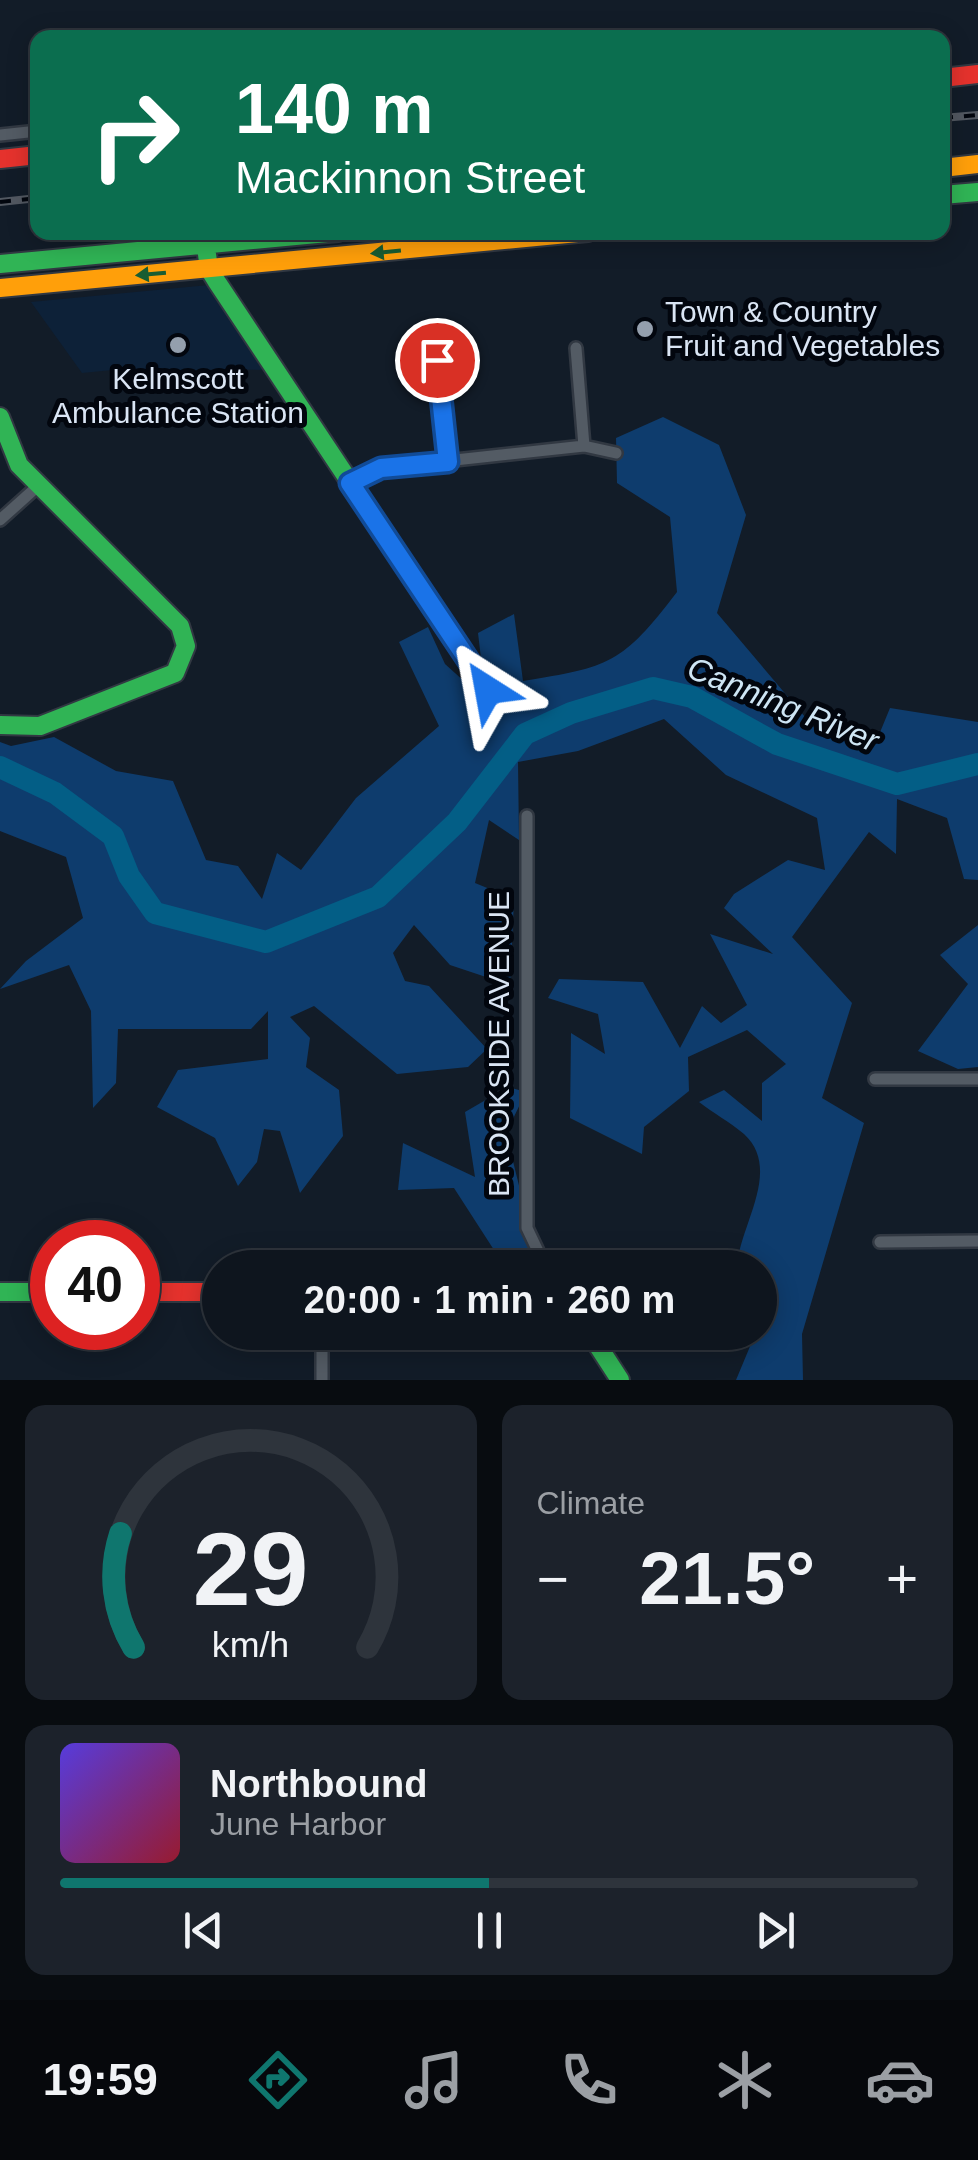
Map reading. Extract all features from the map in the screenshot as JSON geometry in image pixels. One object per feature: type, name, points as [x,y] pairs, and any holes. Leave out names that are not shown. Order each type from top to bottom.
[{"type":"main road","points":[[950,77],[978,74]]},
{"type":"main road","points":[[0,159],[30,157]]},
{"type":"main road","points":[[950,167],[978,164]]},
{"type":"main road","points":[[950,194],[978,192]]},
{"type":"main road","points":[[0,264],[268,240]]},
{"type":"main road","points":[[0,288],[506,240]]},
{"type":"main road","points":[[206,247],[209,269],[488,690]]},
{"type":"main road","points":[[0,417],[12,453],[38,485],[180,626],[186,646],[183,662],[174,673],[40,726],[0,725]]},
{"type":"main road","points":[[0,1292],[30,1292]]},
{"type":"main road","points":[[160,1292],[202,1292]]},
{"type":"main road","points":[[601,1350],[620,1380]]},
{"type":"street","points":[[0,135],[30,133]]},
{"type":"street","points":[[576,348],[584,446]]},
{"type":"street","points":[[437,360],[448,462]]},
{"type":"street","points":[[350,483],[381,468],[584,446],[616,453]]},
{"type":"street","points":[[0,520],[38,485]]},
{"type":"street","name":"BROOKSIDE AVENUE","points":[[527,816],[527,1228],[537,1250]]},
{"type":"street","points":[[875,1078],[978,1079]]},
{"type":"street","points":[[880,1242],[978,1241]]},
{"type":"street","points":[[322,1350],[322,1380]]},
{"type":"shaded area","points":[[209,285],[263,370],[215,369],[133,384],[123,369],[82,373],[31,302]]},
{"type":"shaded area","points":[[663,417],[719,445],[746,515],[717,613],[822,737],[876,742],[890,708],[978,722],[978,880],[964,879],[947,818],[897,799],[896,854],[869,832],[792,937],[852,1003],[822,1098],[864,1123],[802,1334],[803,1380],[736,1380],[748,1350],[777,1350],[777,1250],[739,1250],[756,1199],[760,1164],[755,1148],[744,1134],[699,1102],[724,1090],[762,1121],[762,1083],[786,1064],[747,1030],[688,1057],[689,1091],[644,1127],[642,1154],[570,1118],[571,1033],[605,1054],[598,1014],[548,998],[559,979],[643,982],[680,1048],[702,1006],[721,1023],[747,1005],[710,934],[773,954],[724,908],[734,894],[788,860],[825,870],[817,818],[726,775],[664,719],[578,751],[518,762],[519,840],[489,820],[475,883],[514,899],[510,985],[450,965],[414,925],[393,953],[405,981],[429,986],[487,1049],[468,1067],[397,1074],[314,1006],[290,1017],[310,1038],[306,1067],[339,1090],[343,1136],[300,1193],[280,1131],[264,1129],[257,1162],[238,1186],[215,1138],[157,1107],[178,1070],[268,1059],[268,1011],[251,1029],[118,1029],[116,1083],[93,1108],[91,1011],[69,965],[0,989],[26,961],[83,918],[66,857],[0,831],[0,742],[11,746],[54,737],[116,771],[173,781],[206,860],[238,866],[262,899],[277,853],[301,870],[356,798],[439,726],[399,642],[428,627],[445,664],[486,701],[478,633],[514,614],[523,681],[576,671],[595,666],[627,648],[677,592],[670,517],[617,483],[616,438]]},
{"type":"shaded area","points":[[978,925],[978,1067],[958,1069],[918,1051],[968,984],[940,955]]},
{"type":"shaded area","points":[[508,1087],[526,1092],[506,1133],[527,1218],[528,1250],[494,1250],[454,1188],[398,1190],[403,1143],[475,1177],[465,1112]]},
{"type":"waterway","name":"Canning River","points":[[0,767],[55,793],[113,836],[129,876],[155,913],[266,942],[378,897],[457,822],[525,734],[571,713],[653,688],[692,697],[777,744],[897,784],[978,764]]},
{"type":"railway","points":[[950,117],[978,115]]},
{"type":"railway","points":[[0,202],[30,199]]},
{"type":"traffic: fast","points":[[950,194],[978,192]]},
{"type":"traffic: fast","points":[[0,264],[254,240]]},
{"type":"traffic: fast","points":[[206,247],[209,269],[217,282],[488,690]]},
{"type":"traffic: fast","points":[[0,417],[19,465],[180,626],[186,646],[175,673],[40,726],[0,725]]},
{"type":"traffic: fast","points":[[0,1292],[30,1292]]},
{"type":"traffic: fast","points":[[601,1350],[620,1380]]},
{"type":"traffic: slow","points":[[950,167],[978,164]]},
{"type":"traffic: slow","points":[[0,288],[504,240]]},
{"type":"traffic: jam","points":[[950,77],[978,74]]},
{"type":"traffic: jam","points":[[0,159],[30,156]]},
{"type":"traffic: jam","points":[[160,1292],[202,1292]]},
{"type":"place","name":"Town & Country Fruit and Vegetables","points":[[645,329]]},
{"type":"place","name":"Kelmscott Ambulance Station","points":[[178,345]]},
{"type":"route","points":[[437,360],[448,462],[381,468],[350,483],[488,690]]}]
